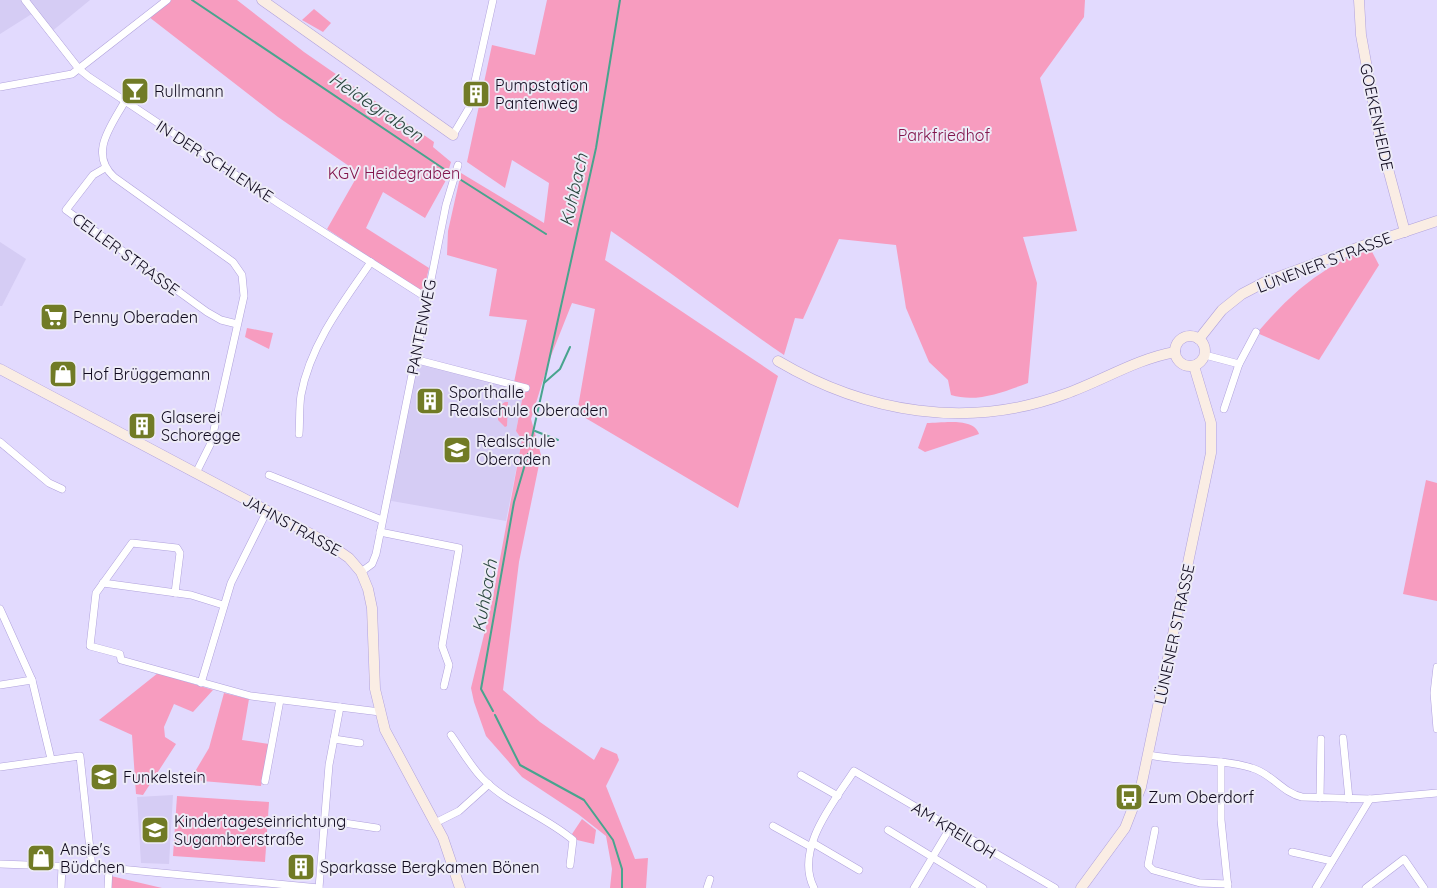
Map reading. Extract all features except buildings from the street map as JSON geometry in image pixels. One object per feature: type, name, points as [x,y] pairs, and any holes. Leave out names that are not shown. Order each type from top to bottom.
[{"type":"main road","points":[[262,0],[453,135]]},
{"type":"main road","name":"GOEKENHEIDE","points":[[1359,0],[1362,45],[1380,139],[1405,232]]},
{"type":"main road","name":"LÜNENER STRASSE","points":[[1199,339],[1222,310],[1242,294],[1265,282],[1437,221]]},
{"type":"main road","points":[[1190,336],[1199,339],[1205,348],[1202,360],[1194,366],[1181,364],[1175,352],[1177,344],[1190,336]]},
{"type":"main road","points":[[778,361],[824,386],[871,402],[928,413],[970,414],[1009,410],[1058,397],[1152,358],[1175,352]]},
{"type":"main road","name":"LÜNENER STRASSE","points":[[1081,888],[1125,828],[1137,799],[1149,755],[1211,453],[1211,423],[1194,366]]},
{"type":"main road","name":"JAHNSTRASSE","points":[[0,369],[334,546],[349,558],[361,572],[368,589],[372,608],[375,689],[380,712],[397,756],[435,823],[449,852],[460,888]]},
{"type":"street","name":"IN DER SCHLENKE","points":[[25,0],[79,69],[427,298]]},
{"type":"street","points":[[0,87],[72,74],[167,0]]},
{"type":"street","points":[[453,135],[469,108],[493,0]]},
{"type":"street","points":[[125,101],[103,142],[101,153],[105,168],[114,177],[233,262],[243,281],[244,296],[211,443],[196,472]]},
{"type":"street","name":"CELLER STRASSE","points":[[105,168],[93,175],[66,210],[198,305],[221,320],[237,324]]},
{"type":"street","name":"PANTENWEG","points":[[361,572],[375,558],[414,359],[452,182],[457,168]]},
{"type":"street","points":[[299,434],[301,395],[315,352],[340,307],[371,262]]},
{"type":"street","points":[[1224,409],[1239,364],[1256,332]]},
{"type":"street","points":[[1205,354],[1239,364]]},
{"type":"street","points":[[414,359],[526,388]]},
{"type":"street","points":[[0,442],[49,483],[62,489]]},
{"type":"street","points":[[269,475],[382,520]]},
{"type":"street","points":[[202,683],[223,605],[240,563],[267,511]]},
{"type":"street","points":[[380,532],[459,548],[442,646],[449,665],[444,686]]},
{"type":"street","points":[[175,593],[180,553],[177,548],[132,543],[107,574],[103,584],[96,593],[90,646],[120,654],[121,660],[251,696],[380,712]]},
{"type":"street","points":[[103,584],[175,593],[223,605]]},
{"type":"street","points":[[0,609],[32,680],[51,759]]},
{"type":"street","points":[[1437,667],[1434,693],[1437,728]]},
{"type":"street","points":[[0,684],[32,680]]},
{"type":"street","points":[[265,781],[280,700]]},
{"type":"street","points":[[0,864],[109,868],[319,888],[329,765],[340,707]]},
{"type":"street","points":[[451,735],[482,778],[528,812],[539,817],[573,840],[570,865]]},
{"type":"street","points":[[1343,738],[1349,799]]},
{"type":"street","points":[[334,739],[360,743]]},
{"type":"street","points":[[1320,798],[1321,739]]},
{"type":"street","points":[[1149,755],[1221,762],[1262,772],[1298,796],[1370,799],[1437,793]]},
{"type":"street","points":[[0,767],[80,756],[92,868]]},
{"type":"street","points":[[1155,830],[1148,865],[1153,870],[1200,883],[1228,886],[1222,829],[1221,762]]},
{"type":"street","name":"AM KREILOH","points":[[838,796],[854,771],[1055,888]]},
{"type":"street","points":[[802,775],[838,796],[812,845],[808,874],[814,888]]},
{"type":"street","points":[[435,823],[459,811],[489,784]]},
{"type":"street","points":[[1316,888],[1370,799]]},
{"type":"street","points":[[324,820],[377,828]]},
{"type":"street","points":[[773,826],[859,870]]},
{"type":"street","points":[[914,888],[950,828]]},
{"type":"street","points":[[888,830],[983,888]]},
{"type":"street","points":[[1292,852],[1332,861]]},
{"type":"street","points":[[1366,888],[1404,859],[1424,888]]},
{"type":"street","points":[[61,888],[62,867]]},
{"type":"street","points":[[108,888],[109,868]]},
{"type":"street","points":[[707,888],[710,879]]},
{"type":"shaded area","points":[[0,0],[90,0],[51,32],[38,10],[0,34]]},
{"type":"shaded area","points":[[0,242],[26,259],[2,306],[0,306]]},
{"type":"shaded area","name":"Realschule Oberaden","points":[[414,360],[524,390],[516,431],[522,440],[506,521],[386,500]]},
{"type":"shaded area","name":"Kindertageseinrichtung Sugambrerstraße","points":[[173,795],[169,864],[141,863],[137,797]]},
{"type":"green space","name":"KGV Heidegraben","points":[[170,0],[237,0],[304,52],[434,142],[433,147],[451,162],[445,182],[425,218],[383,192],[366,228],[429,268],[423,293],[327,229],[359,173],[278,117],[149,17]]},
{"type":"green space","name":"Parkfriedhof","points":[[547,0],[1085,0],[1084,17],[1040,78],[1077,231],[1023,237],[1037,283],[1028,383],[1000,393],[980,397],[970,398],[951,395],[948,380],[929,362],[906,308],[896,245],[839,239],[803,319],[795,318],[784,355],[611,231],[605,260],[778,376],[738,508],[577,413],[595,309],[572,303],[549,361],[531,419],[541,455],[519,562],[503,690],[540,722],[594,760],[601,747],[617,754],[619,760],[606,786],[635,859],[648,858],[646,888],[610,888],[612,869],[606,836],[578,814],[522,777],[486,736],[471,688],[492,602],[522,440],[516,431],[524,390],[513,387],[527,320],[489,316],[497,269],[447,255],[448,231],[461,173],[544,223],[549,183],[512,160],[505,188],[467,162],[492,45],[535,55]]},
{"type":"green space","points":[[314,9],[331,23],[323,32],[302,20]]},
{"type":"green space","points":[[1370,248],[1379,265],[1319,360],[1257,333],[1282,305],[1308,283],[1336,264]]},
{"type":"green space","points":[[247,328],[273,333],[269,349],[245,337]]},
{"type":"green space","points":[[508,402],[507,426],[505,427],[498,420],[498,410],[495,409]]},
{"type":"green space","points":[[927,423],[964,423],[971,425],[979,434],[925,452],[918,448]]},
{"type":"green space","points":[[1426,480],[1437,483],[1437,601],[1403,594]]},
{"type":"green space","points":[[158,673],[213,690],[193,712],[174,704],[164,727],[165,737],[176,744],[143,795],[136,794],[132,735],[99,720]]},
{"type":"green space","points":[[224,693],[249,699],[242,740],[269,744],[261,786],[190,780],[209,748]]},
{"type":"green space","points":[[177,796],[269,802],[265,862],[173,856]]},
{"type":"green space","points":[[582,819],[596,830],[594,844],[577,840],[572,834]]},
{"type":"green space","points":[[111,876],[162,888],[110,888]]},
{"type":"waterway","name":"Heidegraben","points":[[192,0],[447,171],[546,234]]},
{"type":"waterway","name":"Kuhbach","points":[[530,446],[596,148],[620,0]]},
{"type":"waterway","name":"Kuhbach","points":[[544,383],[560,369],[570,347]]},
{"type":"waterway","name":"Kuhbach","points":[[535,431],[558,440]]},
{"type":"waterway","name":"Kuhbach","points":[[493,711],[481,689],[514,502],[528,454]]},
{"type":"waterway","name":"Kuhbach","points":[[495,715],[520,765],[584,800],[613,840],[622,869],[622,888]]},
{"type":"place","name":"Rullmann","points":[[135,91]]},
{"type":"place","name":"Pumpstation Pantenweg","points":[[476,94]]},
{"type":"place","name":"Penny Oberaden","points":[[54,317]]},
{"type":"place","name":"Hof Brüggemann","points":[[63,374]]},
{"type":"place","name":"Sporthalle Realschule Oberaden","points":[[430,401]]},
{"type":"place","name":"Glaserei Schoregge","points":[[142,426]]},
{"type":"place","name":"Realschule Oberaden","points":[[457,450]]},
{"type":"place","name":"Funkelstein","points":[[104,777]]},
{"type":"place","name":"Zum Oberdorf","points":[[1129,797]]},
{"type":"place","name":"Kindertageseinrichtung Sugambrerstraße","points":[[155,830]]},
{"type":"place","name":"Ansie's Büdchen","points":[[41,858]]},
{"type":"place","name":"Sparkasse Bergkamen Bönen","points":[[301,867]]}]
